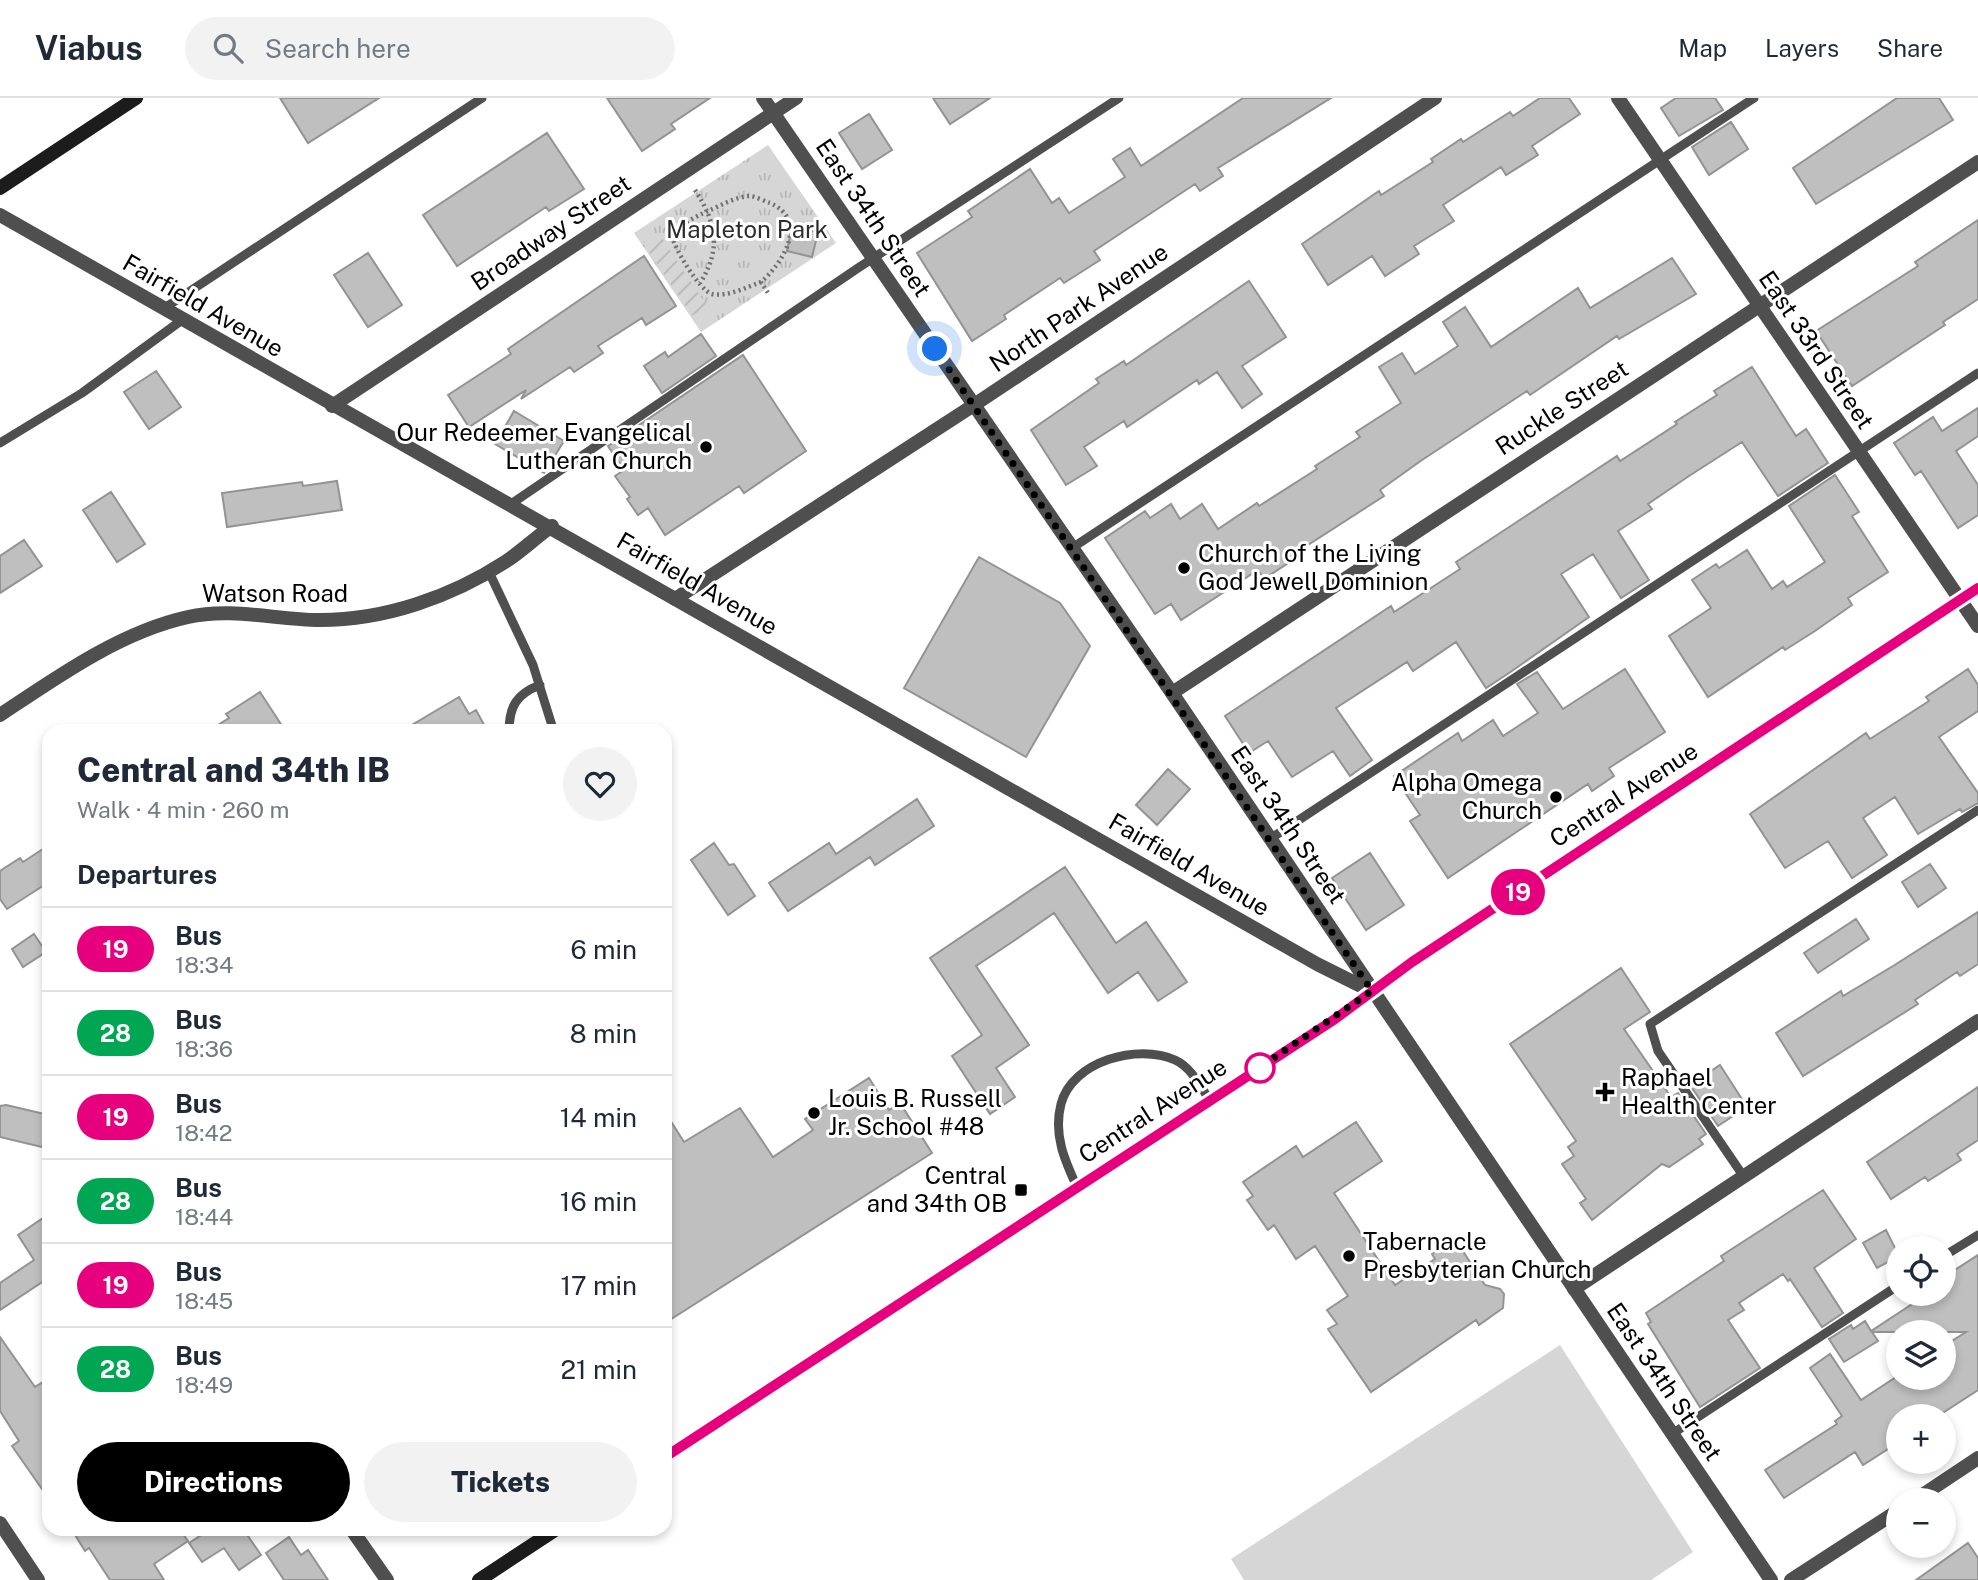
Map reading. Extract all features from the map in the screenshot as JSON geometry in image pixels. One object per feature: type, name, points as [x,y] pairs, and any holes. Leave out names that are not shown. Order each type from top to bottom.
[{"type":"main road","points":[[0,188],[136,98]]},
{"type":"main road","name":"Central Avenue","points":[[672,1452],[1210,1101],[1412,962],[1978,588]]},
{"type":"main road","points":[[479,1580],[546,1536]]},
{"type":"street","name":"East 34th Street","points":[[763,98],[1172,693],[1771,1580]]},
{"type":"street","name":"Broadway Street","points":[[332,406],[796,98]]},
{"type":"street","name":"North Park Avenue","points":[[676,599],[974,405],[1435,98]]},
{"type":"street","name":"East 33rd Street","points":[[1618,98],[1978,626]]},
{"type":"street","name":"Ruckle Street","points":[[1172,693],[1978,162]]},
{"type":"street","name":"Fairfield Avenue","points":[[0,215],[332,406],[552,526],[1317,964],[1372,991]]},
{"type":"street","name":"Watson Road","points":[[0,715],[100,653],[170,621],[215,613],[324,620],[378,614],[431,599],[489,572],[552,526]]},
{"type":"street","points":[[1574,1289],[1978,1021]]},
{"type":"street","points":[[1932,1488],[1978,1458]]},
{"type":"street","points":[[1791,1580],[1886,1518]]},
{"type":"street","points":[[0,1523],[38,1580]]},
{"type":"street","points":[[356,1536],[387,1580]]},
{"type":"lane","points":[[163,309],[482,98]]},
{"type":"lane","points":[[511,504],[873,258],[1119,98]]},
{"type":"lane","points":[[1072,548],[1754,98]]},
{"type":"lane","points":[[0,443],[82,393],[182,320]]},
{"type":"lane","points":[[1270,839],[1978,373]]},
{"type":"lane","points":[[489,572],[514,621],[540,685],[552,724]]},
{"type":"lane","points":[[510,724],[513,703],[521,694],[540,685]]},
{"type":"lane","points":[[1744,1177],[1658,1051],[1650,1024],[1978,810]]},
{"type":"lane","points":[[1077,1188],[1058,1138],[1061,1103],[1073,1082],[1099,1064],[1124,1054],[1150,1054],[1177,1060],[1194,1076],[1210,1101]]},
{"type":"lane","points":[[1956,1249],[1978,1235]]},
{"type":"lane","points":[[1672,1434],[1886,1294]]},
{"type":"path","points":[[695,190],[708,211],[716,237],[715,255],[700,283]]},
{"type":"path","points":[[750,196],[781,208],[789,220],[790,233],[785,256],[761,282],[739,290],[712,294],[700,283],[673,245],[672,236],[680,225],[708,211],[750,196]]},
{"type":"path","points":[[761,282],[768,293]]},
{"type":"green space","name":"Mapleton Park","points":[[768,145],[836,243],[701,332],[634,233]]},
{"type":"green space","points":[[658,232],[707,306],[692,316],[643,243]]},
{"type":"green space","points":[[1560,1345],[1693,1552],[1651,1580],[1244,1580],[1231,1559]]},
{"type":"building","points":[[280,98],[379,98],[308,143]]},
{"type":"building","points":[[607,98],[710,98],[671,124],[675,129],[642,151]]},
{"type":"building","points":[[933,98],[990,98],[950,124]]},
{"type":"building","points":[[1243,98],[1331,98],[1218,168],[1223,176],[1200,191],[1195,184],[1094,251],[1100,260],[1064,283],[1060,278],[1004,315],[1006,319],[972,341],[917,253],[972,217],[968,211],[1030,169],[1052,203],[1059,198],[1069,213],[1125,177],[1113,159],[1130,148],[1141,166]]},
{"type":"building","points":[[1540,98],[1569,98],[1580,114],[1532,146],[1538,155],[1506,175],[1501,167],[1443,205],[1454,221],[1414,246],[1419,254],[1385,276],[1372,256],[1328,285],[1302,244],[1379,191],[1381,195],[1433,162],[1431,159],[1461,139],[1463,142],[1510,112],[1513,116]]},
{"type":"building","points":[[1676,98],[1715,98],[1723,110],[1679,136],[1661,108]]},
{"type":"building","points":[[1897,98],[1939,98],[1953,120],[1816,204],[1793,168]]},
{"type":"building","points":[[869,114],[892,150],[862,169],[839,133]]},
{"type":"building","points":[[1731,122],[1748,149],[1709,175],[1692,147]]},
{"type":"building","points":[[547,133],[584,189],[549,211],[546,207],[457,266],[423,215]]},
{"type":"building","points":[[1978,220],[1978,299],[1943,322],[1945,325],[1852,386],[1816,331],[1918,266],[1915,262]]},
{"type":"building","points":[[792,227],[818,232],[812,257],[787,251]]},
{"type":"building","points":[[368,253],[402,305],[368,327],[334,275]]},
{"type":"building","points":[[644,256],[676,306],[646,325],[642,318],[598,346],[603,353],[574,372],[570,367],[521,399],[526,390],[469,427],[448,395],[511,354],[508,349]]},
{"type":"building","points":[[1672,258],[1696,294],[1619,339],[1617,336],[1530,395],[1527,391],[1422,460],[1380,490],[1384,496],[1291,556],[1293,560],[1264,579],[1258,570],[1181,620],[1171,604],[1155,614],[1105,538],[1145,511],[1150,518],[1171,504],[1180,519],[1202,504],[1218,529],[1317,469],[1315,466],[1360,437],[1356,432],[1401,403],[1379,367],[1402,353],[1415,374],[1458,346],[1443,322],[1465,307],[1491,347],[1578,288],[1590,308]]},
{"type":"building","points":[[1249,281],[1286,337],[1242,366],[1262,394],[1242,408],[1217,372],[1199,384],[1197,380],[1127,427],[1124,421],[1084,447],[1097,466],[1066,485],[1031,430],[1099,383],[1096,379],[1124,361],[1126,365]]},
{"type":"building","points":[[701,334],[716,356],[662,393],[644,366],[665,352],[668,357]]},
{"type":"building","name":"Our Redeemer Evangelical Lutheran Church","points":[[743,355],[806,451],[744,493],[739,486],[665,535],[648,508],[638,515],[627,499],[630,497],[615,476],[624,470],[608,446]]},
{"type":"building","points":[[1752,367],[1796,436],[1806,429],[1828,463],[1778,496],[1742,442],[1689,476],[1648,504],[1652,509],[1618,531],[1649,580],[1621,598],[1593,554],[1561,574],[1589,617],[1509,673],[1486,688],[1456,642],[1413,671],[1407,662],[1336,708],[1372,760],[1350,776],[1333,751],[1292,777],[1268,741],[1249,753],[1225,716],[1391,606],[1394,612],[1460,569],[1456,562],[1617,456],[1620,461],[1677,424],[1675,422],[1717,395],[1714,391]]},
{"type":"building","points":[[156,371],[181,407],[149,429],[124,392]]},
{"type":"building","points":[[1978,408],[1978,436],[1956,451],[1978,485],[1978,515],[1958,528],[1921,471],[1915,475],[1894,443],[1933,417],[1942,431]]},
{"type":"building","points":[[514,411],[564,441],[544,473],[495,444]]},
{"type":"building","points":[[1835,475],[1859,512],[1852,516],[1888,572],[1848,598],[1852,605],[1815,631],[1785,650],[1783,647],[1708,697],[1669,636],[1711,608],[1692,580],[1716,564],[1719,568],[1747,550],[1772,589],[1783,581],[1787,587],[1825,562],[1789,506]]},
{"type":"building","points":[[337,481],[342,510],[227,527],[222,493],[302,482],[303,486]]},
{"type":"building","points":[[111,492],[145,544],[117,562],[83,510]]},
{"type":"building","points":[[24,540],[42,566],[0,593],[0,556]]},
{"type":"building","points":[[979,557],[1060,603],[1090,646],[1026,757],[904,688]]},
{"type":"building","points":[[1625,669],[1665,732],[1609,768],[1614,776],[1592,791],[1588,784],[1448,878],[1410,821],[1420,815],[1394,776],[1458,733],[1462,741],[1493,720],[1503,736],[1538,713],[1517,684],[1537,672],[1563,709]]},
{"type":"building","points":[[1968,669],[1978,685],[1978,711],[1939,737],[1978,793],[1978,803],[1962,812],[1960,809],[1918,834],[1895,797],[1863,818],[1887,855],[1852,878],[1828,841],[1785,868],[1750,814],[1866,733],[1870,739],[1929,701],[1926,697]]},
{"type":"building","points":[[260,692],[281,724],[220,724],[229,718],[226,714]]},
{"type":"building","points":[[459,697],[469,714],[476,710],[484,724],[413,724]]},
{"type":"building","points":[[1168,769],[1190,789],[1157,825],[1136,805]]},
{"type":"building","points":[[917,799],[934,826],[875,865],[870,857],[788,911],[769,883],[829,843],[836,854]]},
{"type":"building","points":[[714,843],[729,865],[734,864],[755,896],[728,915],[691,860]]},
{"type":"building","points":[[42,850],[42,886],[7,909],[0,899],[0,871],[20,858],[23,862]]},
{"type":"building","points":[[1370,853],[1404,905],[1366,930],[1332,878]]},
{"type":"building","points":[[1930,864],[1946,888],[1918,907],[1902,882]]},
{"type":"building","points":[[1065,867],[1116,943],[1146,922],[1187,982],[1158,1001],[1138,972],[1108,993],[1054,913],[976,966],[1029,1045],[996,1068],[1015,1097],[990,1114],[952,1056],[982,1035],[930,958]]},
{"type":"building","points":[[1978,912],[1978,964],[1960,976],[1957,972],[1915,1000],[1918,1004],[1803,1076],[1776,1033],[1841,991],[1843,996]]},
{"type":"building","points":[[1856,919],[1869,939],[1818,973],[1804,953]]},
{"type":"building","points":[[34,934],[42,946],[42,955],[23,967],[12,949]]},
{"type":"building","name":"Raphael Health Center","points":[[1621,968],[1650,1012],[1624,1029],[1671,1097],[1678,1093],[1706,1134],[1699,1139],[1703,1144],[1669,1167],[1662,1164],[1592,1220],[1580,1203],[1586,1199],[1562,1164],[1574,1156],[1568,1147],[1576,1141],[1510,1044]]},
{"type":"building","points":[[1720,1065],[1747,1107],[1718,1126],[1690,1085]]},
{"type":"building","points":[[869,1078],[889,1110],[900,1103],[932,1153],[672,1319],[672,1123],[684,1142],[740,1108],[773,1157],[813,1130],[805,1119]]},
{"type":"building","points":[[1978,1087],[1978,1140],[1957,1154],[1961,1160],[1928,1181],[1925,1177],[1891,1199],[1867,1162]]},
{"type":"building","points":[[0,1106],[42,1113],[42,1147],[0,1137]]},
{"type":"building","name":"Tabernacle Presbyterian Church","points":[[1356,1122],[1382,1161],[1334,1193],[1395,1285],[1435,1259],[1432,1254],[1455,1239],[1485,1285],[1500,1289],[1504,1294],[1503,1308],[1479,1325],[1476,1320],[1371,1392],[1328,1329],[1337,1324],[1327,1310],[1348,1296],[1315,1246],[1296,1259],[1274,1225],[1268,1230],[1247,1200],[1253,1196],[1243,1182],[1296,1146],[1303,1157]]},
{"type":"building","points":[[1823,1190],[1856,1239],[1814,1268],[1843,1313],[1822,1327],[1790,1279],[1788,1281],[1783,1274],[1739,1303],[1744,1310],[1728,1320],[1760,1368],[1700,1407],[1648,1324],[1651,1322],[1646,1313],[1724,1261],[1721,1256]]},
{"type":"building","points":[[42,1219],[42,1282],[0,1310],[0,1283],[34,1260],[18,1235]]},
{"type":"building","points":[[1886,1230],[1889,1236],[1886,1236],[1886,1263],[1877,1268],[1863,1243]]},
{"type":"building","points":[[1978,1255],[1978,1390],[1956,1404],[1886,1404],[1886,1450],[1863,1465],[1855,1452],[1784,1498],[1765,1470],[1837,1424],[1835,1421],[1842,1416],[1810,1368],[1830,1354],[1861,1400],[1886,1384],[1886,1390],[1956,1390],[1956,1338],[1966,1332],[1956,1332],[1956,1320],[1888,1320],[1909,1306],[1956,1306],[1956,1269]]},
{"type":"building","points":[[1865,1321],[1871,1331],[1886,1321],[1886,1332],[1872,1332],[1878,1341],[1844,1362],[1829,1339],[1851,1325],[1853,1329]]},
{"type":"building","points":[[0,1337],[35,1387],[42,1382],[42,1489],[12,1446],[19,1441],[0,1411]]},
{"type":"building","points":[[76,1536],[184,1536],[188,1541],[154,1564],[164,1580],[110,1580],[89,1548],[85,1551]]},
{"type":"building","points":[[200,1536],[248,1536],[261,1555],[239,1570],[224,1548],[202,1562],[189,1543]]},
{"type":"building","points":[[289,1537],[301,1555],[308,1550],[328,1580],[284,1580],[266,1553]]},
{"type":"building","points":[[1968,1543],[1978,1558],[1978,1580],[1916,1580],[1947,1558],[1956,1558],[1956,1552]]},
{"type":"bus line","name":"19","points":[[672,1452],[1335,1019],[1412,962],[1978,588]]},
{"type":"place","name":"Our Redeemer Evangelical Lutheran Church","points":[[706,447]]},
{"type":"place","name":"Church of the Living God Jewell Dominion","points":[[1184,568]]},
{"type":"place","name":"Alpha Omega Church","points":[[1556,797]]},
{"type":"place","name":"Raphael Health Center","points":[[1605,1092]]},
{"type":"place","name":"Louis B. Russell Jr. School #48","points":[[814,1113]]},
{"type":"place","name":"Central and 34th OB","points":[[1021,1190]]},
{"type":"place","name":"Tabernacle Presbyterian Church","points":[[1349,1256]]},
{"type":"route","points":[[935,349],[1186,713],[1372,991],[1335,1019],[1256,1070],[1260,1068]]}]
